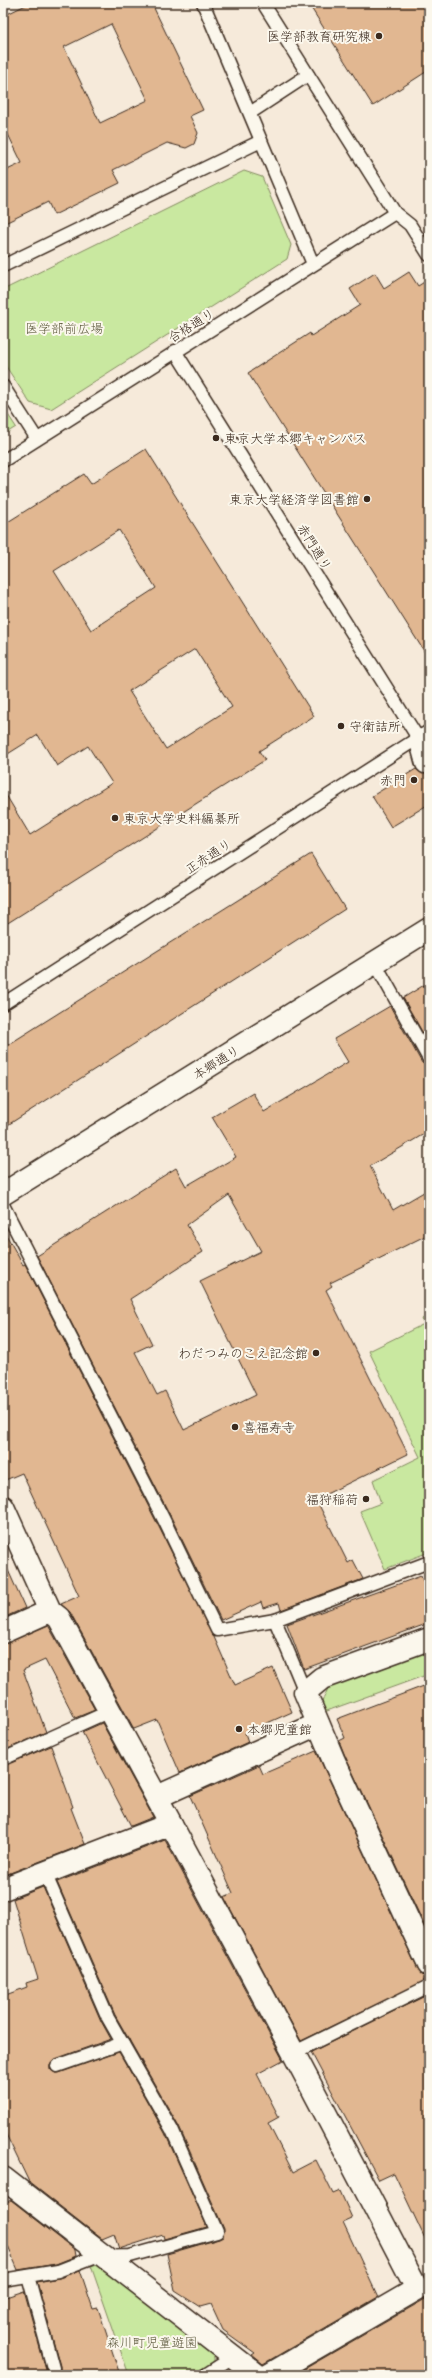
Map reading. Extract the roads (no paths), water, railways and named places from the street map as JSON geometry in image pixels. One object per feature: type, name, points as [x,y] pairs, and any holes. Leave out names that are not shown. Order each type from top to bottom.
[{"type":"main road","name":"本郷通り","points":[[3,1194],[429,929]]},
{"type":"main road","points":[[3,1507],[50,1611],[59,1618],[157,1797],[295,2052],[417,2289],[269,2375]]},
{"type":"main road","points":[[3,1632],[50,1611]]},
{"type":"main road","points":[[429,1638],[322,1678],[305,1692],[318,1724],[429,1965]]},
{"type":"main road","points":[[157,1797],[318,1724]]},
{"type":"main road","points":[[3,1889],[171,1824]]},
{"type":"main road","points":[[3,2178],[257,2375]]},
{"type":"street","points":[[423,735],[425,764]]},
{"type":"lane","points":[[203,3],[313,264]]},
{"type":"lane","points":[[263,3],[395,213],[410,225],[429,255]]},
{"type":"lane","points":[[250,114],[308,75]]},
{"type":"lane","points":[[3,266],[261,141]]},
{"type":"lane","name":"合格通り","points":[[3,461],[395,213]]},
{"type":"lane","name":"赤門通り","points":[[175,351],[423,735]]},
{"type":"lane","points":[[3,386],[37,439]]},
{"type":"lane","name":"正赤通り","points":[[3,1004],[423,735]]},
{"type":"lane","points":[[375,963],[429,1059]]},
{"type":"lane","points":[[3,1204],[164,1520],[217,1630],[274,1620],[429,1562]]},
{"type":"lane","points":[[274,1620],[305,1692]]},
{"type":"lane","points":[[3,1759],[110,1711]]},
{"type":"lane","points":[[3,2280],[58,2271],[102,2256],[130,2256],[217,2232],[172,2130],[108,2018],[45,1874]]},
{"type":"lane","points":[[295,2052],[429,1986]]},
{"type":"lane","points":[[57,2066],[123,2043]]},
{"type":"lane","points":[[28,2276],[53,2368]]},
{"type":"lane","points":[[205,2375],[233,2357]]},
{"type":"place","name":"医学部教育研究棟","points":[[379,36]]},
{"type":"place","name":"東京大学本郷キャンパス","points":[[216,438]]},
{"type":"place","name":"東京大学経済学図書館","points":[[367,499]]},
{"type":"place","name":"守衛詰所","points":[[341,726]]},
{"type":"place","name":"赤門","points":[[414,780]]},
{"type":"place","name":"東京大学史料編纂所","points":[[115,818]]},
{"type":"place","name":"わだつみのこえ記念館","points":[[316,1353]]},
{"type":"place","name":"喜福寿寺","points":[[235,1427]]},
{"type":"place","name":"福狩稲荷","points":[[366,1499]]},
{"type":"place","name":"本郷児童館","points":[[239,1729]]},
{"type":"park label","name":"医学部前広場","points":[[64,328]]},
{"type":"park label","name":"森川町児童遊園","points":[[152,2342]]}]
